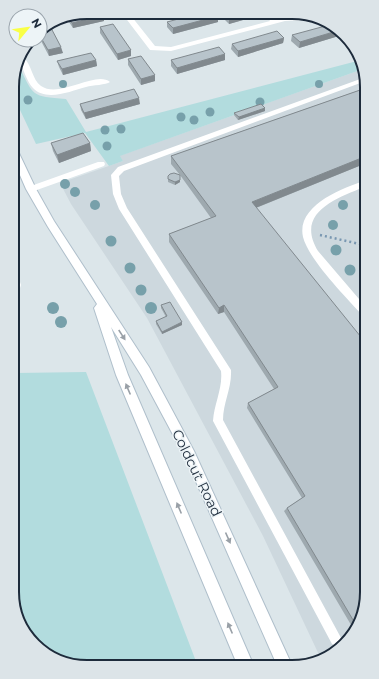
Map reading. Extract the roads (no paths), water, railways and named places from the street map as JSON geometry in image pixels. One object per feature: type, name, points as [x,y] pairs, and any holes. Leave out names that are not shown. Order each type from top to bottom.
[{"type":"main road","points":[[130,19],[153,48],[171,49],[285,19]]},
{"type":"main road","points":[[272,19],[275,22]]},
{"type":"main road","points":[[24,63],[36,87],[44,91],[54,93],[95,82],[106,82]]},
{"type":"main road","name":"Coldcut Road","points":[[19,162],[31,189],[93,291],[145,371],[190,455],[283,660]]},
{"type":"main road","name":"Coldcut Road","points":[[93,291],[122,375],[243,660]]},
{"type":"lane","points":[[336,640],[218,421],[217,412],[228,379],[226,370],[123,209],[117,194],[115,175],[122,169],[360,81]]},
{"type":"lane","points":[[31,189],[101,164]]},
{"type":"lane","points":[[360,186],[334,196],[321,204],[313,215],[307,232],[312,248],[360,306]]}]
